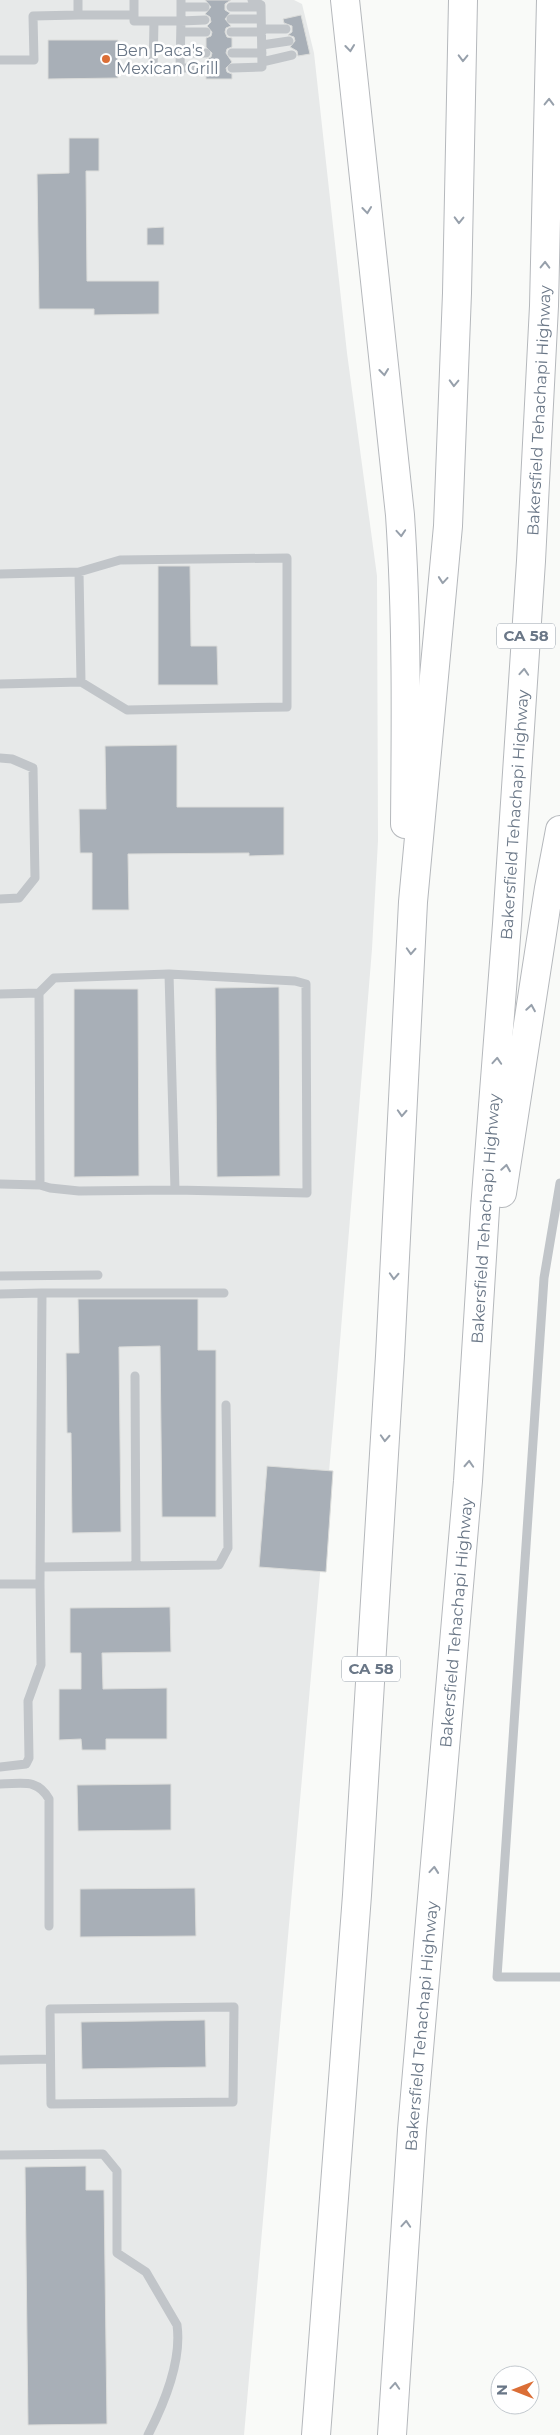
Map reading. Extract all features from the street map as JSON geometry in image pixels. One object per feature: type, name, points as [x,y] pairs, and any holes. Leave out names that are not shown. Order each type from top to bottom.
[{"type":"highway","points":[[345,0],[401,524],[406,594],[405,824],[413,902]]},
{"type":"highway","name":"Bakersfield Tehachapi Highway","points":[[392,2435],[412,2130],[468,1481],[481,1266],[507,924],[531,562],[544,306],[551,2]]},
{"type":"highway","name":"CA 58","points":[[316,2435],[358,1885],[389,1366],[413,902],[448,526],[457,293],[463,4]]},
{"type":"highway","points":[[481,1266],[502,1192],[549,888],[560,830]]},
{"type":"lane","points":[[78,0],[78,15]]},
{"type":"lane","points":[[134,0],[134,21],[205,20]]},
{"type":"lane","points":[[252,0],[261,7]]},
{"type":"lane","points":[[205,7],[180,4],[180,68],[206,68]]},
{"type":"lane","points":[[231,7],[261,7]]},
{"type":"lane","points":[[232,68],[262,67],[261,7]]},
{"type":"lane","points":[[0,60],[34,60],[33,16],[134,15]]},
{"type":"lane","points":[[231,20],[261,20]]},
{"type":"lane","points":[[153,71],[154,21]]},
{"type":"lane","points":[[231,32],[286,29]]},
{"type":"lane","points":[[180,32],[206,32]]},
{"type":"lane","points":[[262,53],[289,42]]},
{"type":"lane","points":[[180,53],[206,53]]},
{"type":"lane","points":[[232,53],[292,55]]},
{"type":"lane","points":[[0,574],[79,572],[120,560],[287,558],[287,707],[127,710],[81,682],[0,684]]},
{"type":"lane","points":[[79,572],[81,682]]},
{"type":"lane","points":[[0,758],[12,759],[33,768],[35,878],[19,898],[0,899]]},
{"type":"lane","points":[[169,974],[175,1190]]},
{"type":"lane","points":[[0,1184],[40,1185],[79,1191],[175,1190],[307,1193],[306,984],[294,981],[169,974],[54,978],[39,994],[40,1185]]},
{"type":"lane","points":[[0,994],[39,994]]},
{"type":"lane","points":[[560,1183],[544,1278],[497,1977],[560,1977]]},
{"type":"lane","points":[[0,1276],[98,1275]]},
{"type":"lane","points":[[0,1767],[26,1764],[29,1758],[28,1701],[41,1665],[42,1293]]},
{"type":"lane","points":[[0,1294],[224,1293]]},
{"type":"lane","points":[[135,1376],[136,1566]]},
{"type":"lane","points":[[40,1567],[219,1565],[228,1548],[226,1405]]},
{"type":"lane","points":[[0,1584],[40,1584]]},
{"type":"lane","points":[[0,1784],[35,1784],[43,1788],[49,1800],[49,1926]]},
{"type":"lane","points":[[234,2007],[233,2102],[51,2104],[50,2059],[50,2009],[234,2007]]},
{"type":"lane","points":[[0,2060],[50,2059]]},
{"type":"lane","points":[[0,2155],[103,2154],[117,2171],[117,2253],[146,2272],[177,2325],[178,2335],[175,2363],[148,2435]]},
{"type":"shaded area","points":[[0,0],[294,0],[302,4],[314,53],[347,353],[377,576],[378,841],[372,949],[334,1415],[244,2435],[0,2435]]},
{"type":"building","points":[[205,0],[231,0],[225,4],[225,10],[230,13],[225,19],[231,26],[226,28],[225,32],[227,37],[232,38],[232,47],[227,49],[226,53],[232,62],[226,68],[227,72],[232,74],[232,79],[206,79],[206,74],[211,72],[212,68],[206,59],[211,57],[212,53],[206,47],[206,38],[211,36],[212,32],[207,26],[211,22],[210,17],[205,14],[211,7]]},
{"type":"building","points":[[301,15],[310,54],[298,56],[297,51],[290,47],[295,41],[294,37],[288,35],[292,32],[292,26],[284,23],[283,19]]},
{"type":"building","points":[[48,40],[118,40],[118,78],[48,79]]},
{"type":"building","points":[[69,138],[99,138],[99,171],[86,171],[87,281],[159,281],[159,314],[94,315],[94,309],[39,309],[37,174],[69,173]]},
{"type":"building","points":[[164,227],[164,245],[147,245],[147,228]]},
{"type":"building","points":[[158,566],[190,566],[191,646],[217,646],[218,685],[158,685]]},
{"type":"building","points":[[177,745],[177,807],[284,807],[284,855],[249,856],[249,853],[128,854],[129,910],[92,910],[92,853],[80,853],[79,809],[106,809],[105,746]]},
{"type":"building","points":[[279,987],[280,1176],[217,1177],[215,988]]},
{"type":"building","points":[[74,989],[138,989],[139,1176],[74,1177]]},
{"type":"building","points":[[78,1299],[198,1299],[198,1350],[216,1350],[216,1517],[162,1517],[160,1346],[119,1347],[121,1532],[72,1533],[71,1433],[67,1433],[66,1353],[79,1353]]},
{"type":"building","points":[[267,1466],[333,1471],[326,1572],[259,1567]]},
{"type":"building","points":[[170,1607],[171,1652],[102,1653],[103,1689],[167,1688],[167,1739],[106,1739],[106,1750],[82,1750],[81,1739],[59,1740],[59,1689],[81,1689],[81,1653],[70,1653],[70,1608]]},
{"type":"building","points":[[171,1784],[171,1830],[78,1831],[77,1785]]},
{"type":"building","points":[[195,1888],[196,1936],[80,1937],[80,1889]]},
{"type":"building","points":[[205,2020],[206,2067],[82,2069],[81,2022]]},
{"type":"building","points":[[86,2166],[86,2190],[104,2190],[107,2424],[28,2425],[25,2167]]},
{"type":"place","name":"Ben Paca's Mexican Grill","points":[[106,59]]}]
